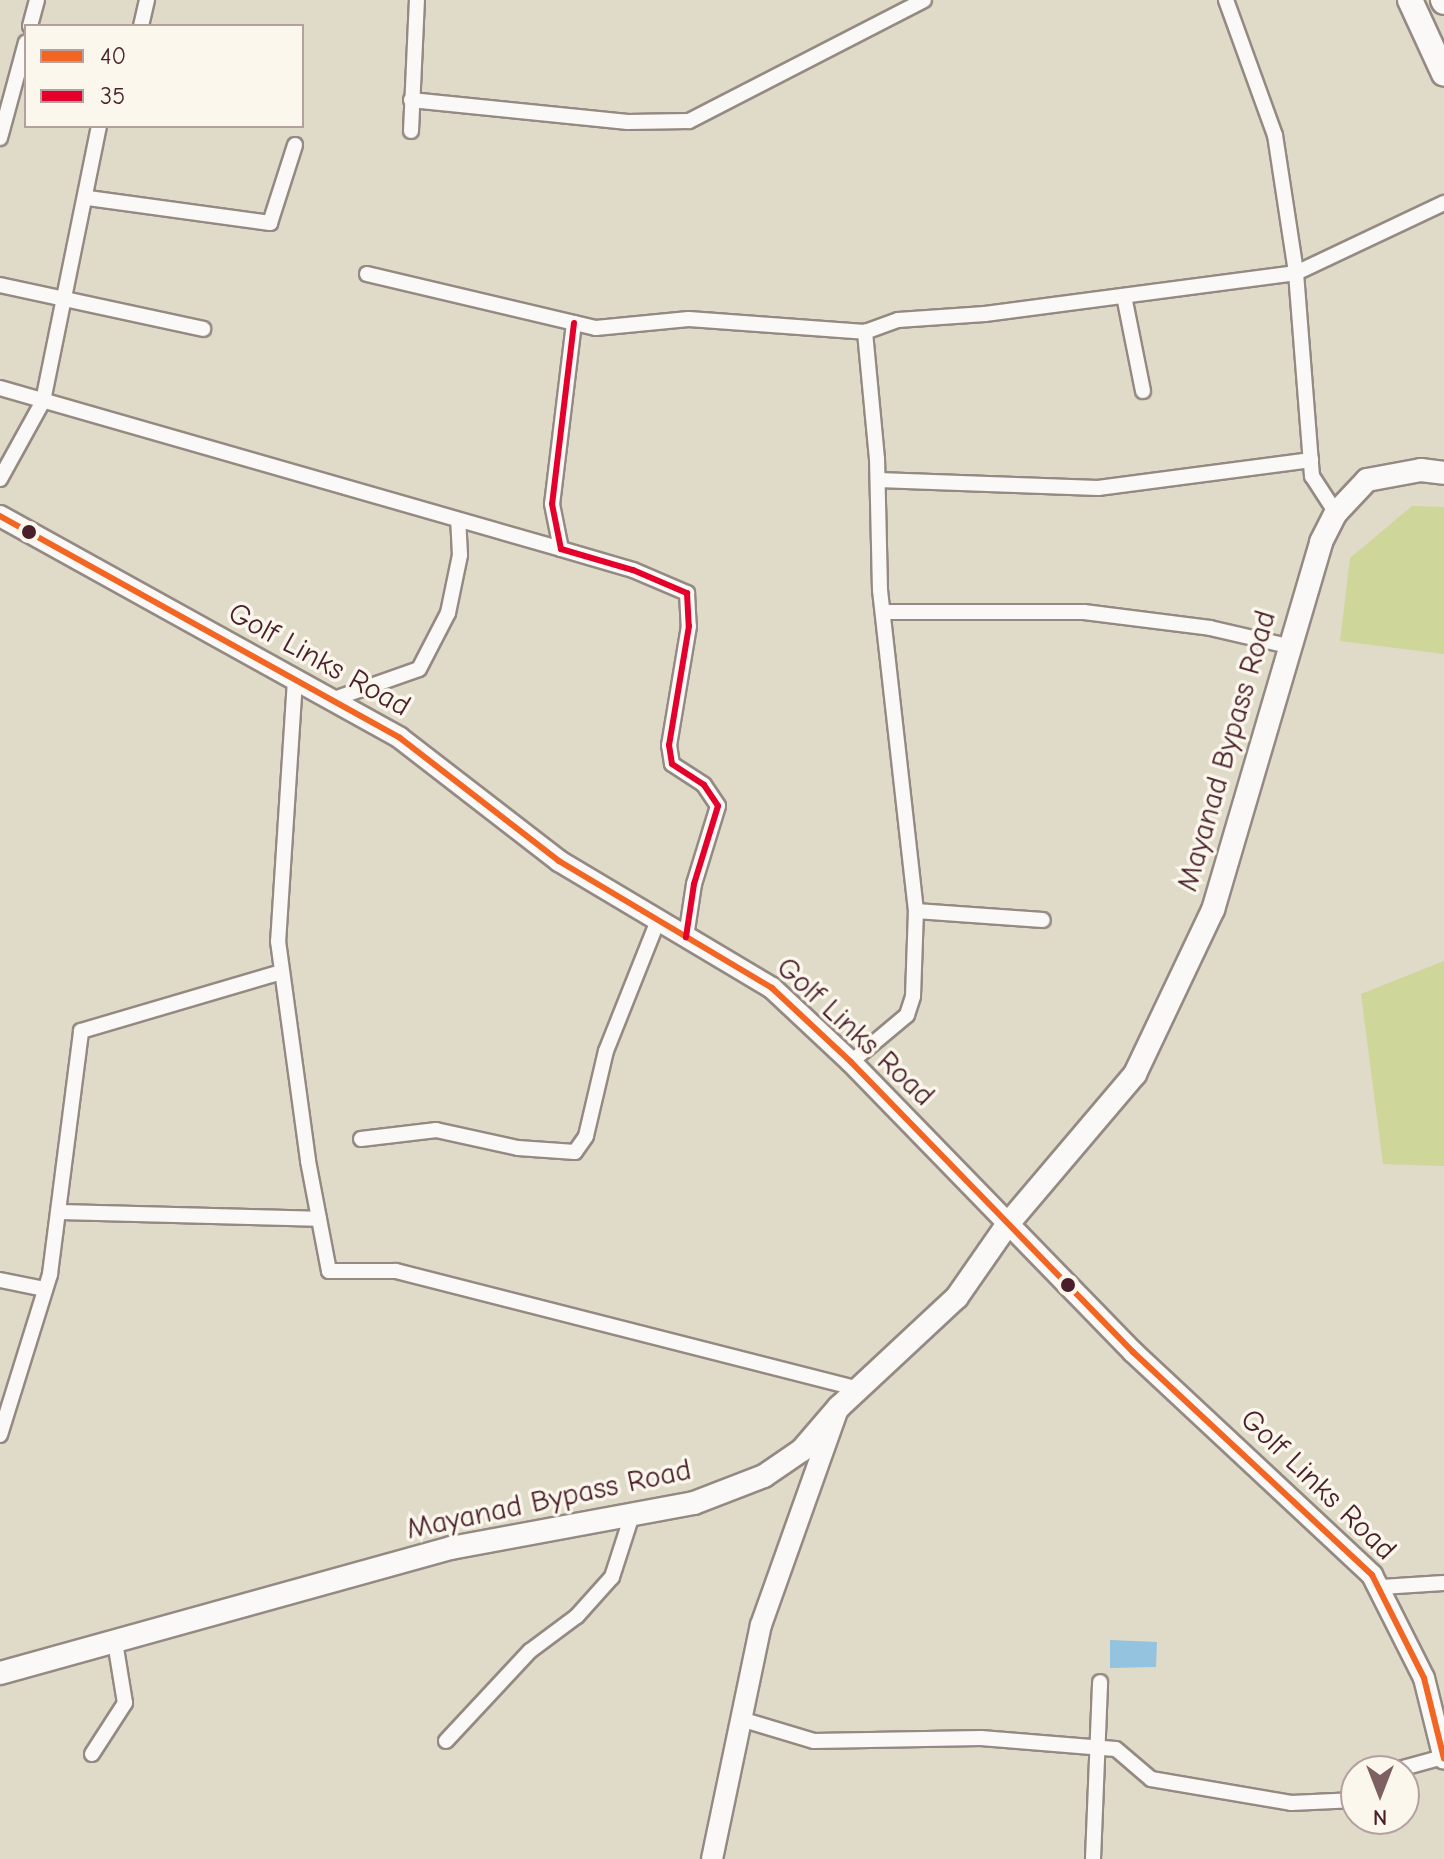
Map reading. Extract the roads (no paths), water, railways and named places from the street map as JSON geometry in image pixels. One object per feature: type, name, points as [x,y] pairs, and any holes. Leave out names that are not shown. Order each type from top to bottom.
[{"type":"highway","points":[[1410,0],[1444,74]]},
{"type":"main road","name":"Mayanad Bypass Road","points":[[0,1673],[451,1548],[694,1503],[764,1476],[816,1433],[839,1407],[957,1297],[1007,1225],[1135,1074],[1213,910],[1247,805],[1288,646],[1321,542],[1336,513],[1367,480],[1421,470],[1444,473]]},
{"type":"main road","name":"Golf Links Road","points":[[0,516],[400,738],[559,861],[772,988],[851,1062],[1133,1352],[1381,1587],[1424,1678],[1443,1758]]},
{"type":"main road","points":[[712,1859],[744,1720],[761,1625],[839,1407]]},
{"type":"main road","points":[[816,1433],[820,1459]]},
{"type":"street","points":[[31,24],[37,0]]},
{"type":"street","points":[[141,24],[147,0]]},
{"type":"street","points":[[411,131],[417,0]]},
{"type":"street","points":[[411,100],[628,122],[689,121],[924,0]]},
{"type":"street","points":[[1226,0],[1275,135],[1296,273],[1312,476],[1336,513]]},
{"type":"street","points":[[0,138],[2,122],[24,53]]},
{"type":"street","points":[[0,479],[43,401],[88,198],[99,128]]},
{"type":"street","points":[[88,198],[270,223],[295,145]]},
{"type":"street","points":[[367,274],[596,328],[689,319],[865,332],[898,320],[1124,296],[1296,273],[1444,203]]},
{"type":"street","points":[[0,285],[203,329]]},
{"type":"street","points":[[1124,296],[1143,391]]},
{"type":"street","points":[[561,549],[552,504],[574,323]]},
{"type":"street","points":[[851,1062],[907,1015],[913,996],[916,911],[886,612],[880,590],[878,480],[865,332]]},
{"type":"street","points":[[0,388],[633,570],[687,593],[689,626],[669,745],[672,764],[704,785],[718,806],[694,884],[686,937]]},
{"type":"street","points":[[878,480],[1098,488],[1311,460]]},
{"type":"street","points":[[331,700],[419,669],[448,613],[460,555],[458,520]]},
{"type":"street","points":[[886,612],[1084,612],[1210,628],[1288,646]]},
{"type":"street","points":[[295,680],[278,941],[329,1271],[396,1271],[858,1389]]},
{"type":"street","points":[[916,911],[1043,920]]},
{"type":"street","points":[[361,1139],[436,1130],[518,1148],[575,1152],[586,1136],[606,1051],[658,920]]},
{"type":"street","points":[[0,1435],[45,1289],[81,1031],[282,972]]},
{"type":"street","points":[[58,1212],[319,1219]]},
{"type":"street","points":[[0,1280],[45,1289]]},
{"type":"street","points":[[446,1741],[530,1651],[577,1616],[612,1577],[632,1515]]},
{"type":"street","points":[[1381,1587],[1444,1583]]},
{"type":"street","points":[[92,1754],[125,1703],[115,1642]]},
{"type":"street","points":[[1093,1859],[1100,1682]]},
{"type":"street","points":[[744,1720],[814,1741],[981,1738],[1116,1749],[1151,1779],[1291,1803],[1340,1801]]},
{"type":"street","points":[[1420,1764],[1443,1758]]},
{"type":"water","points":[[1110,1640],[1157,1642],[1156,1667],[1110,1668]]}]
